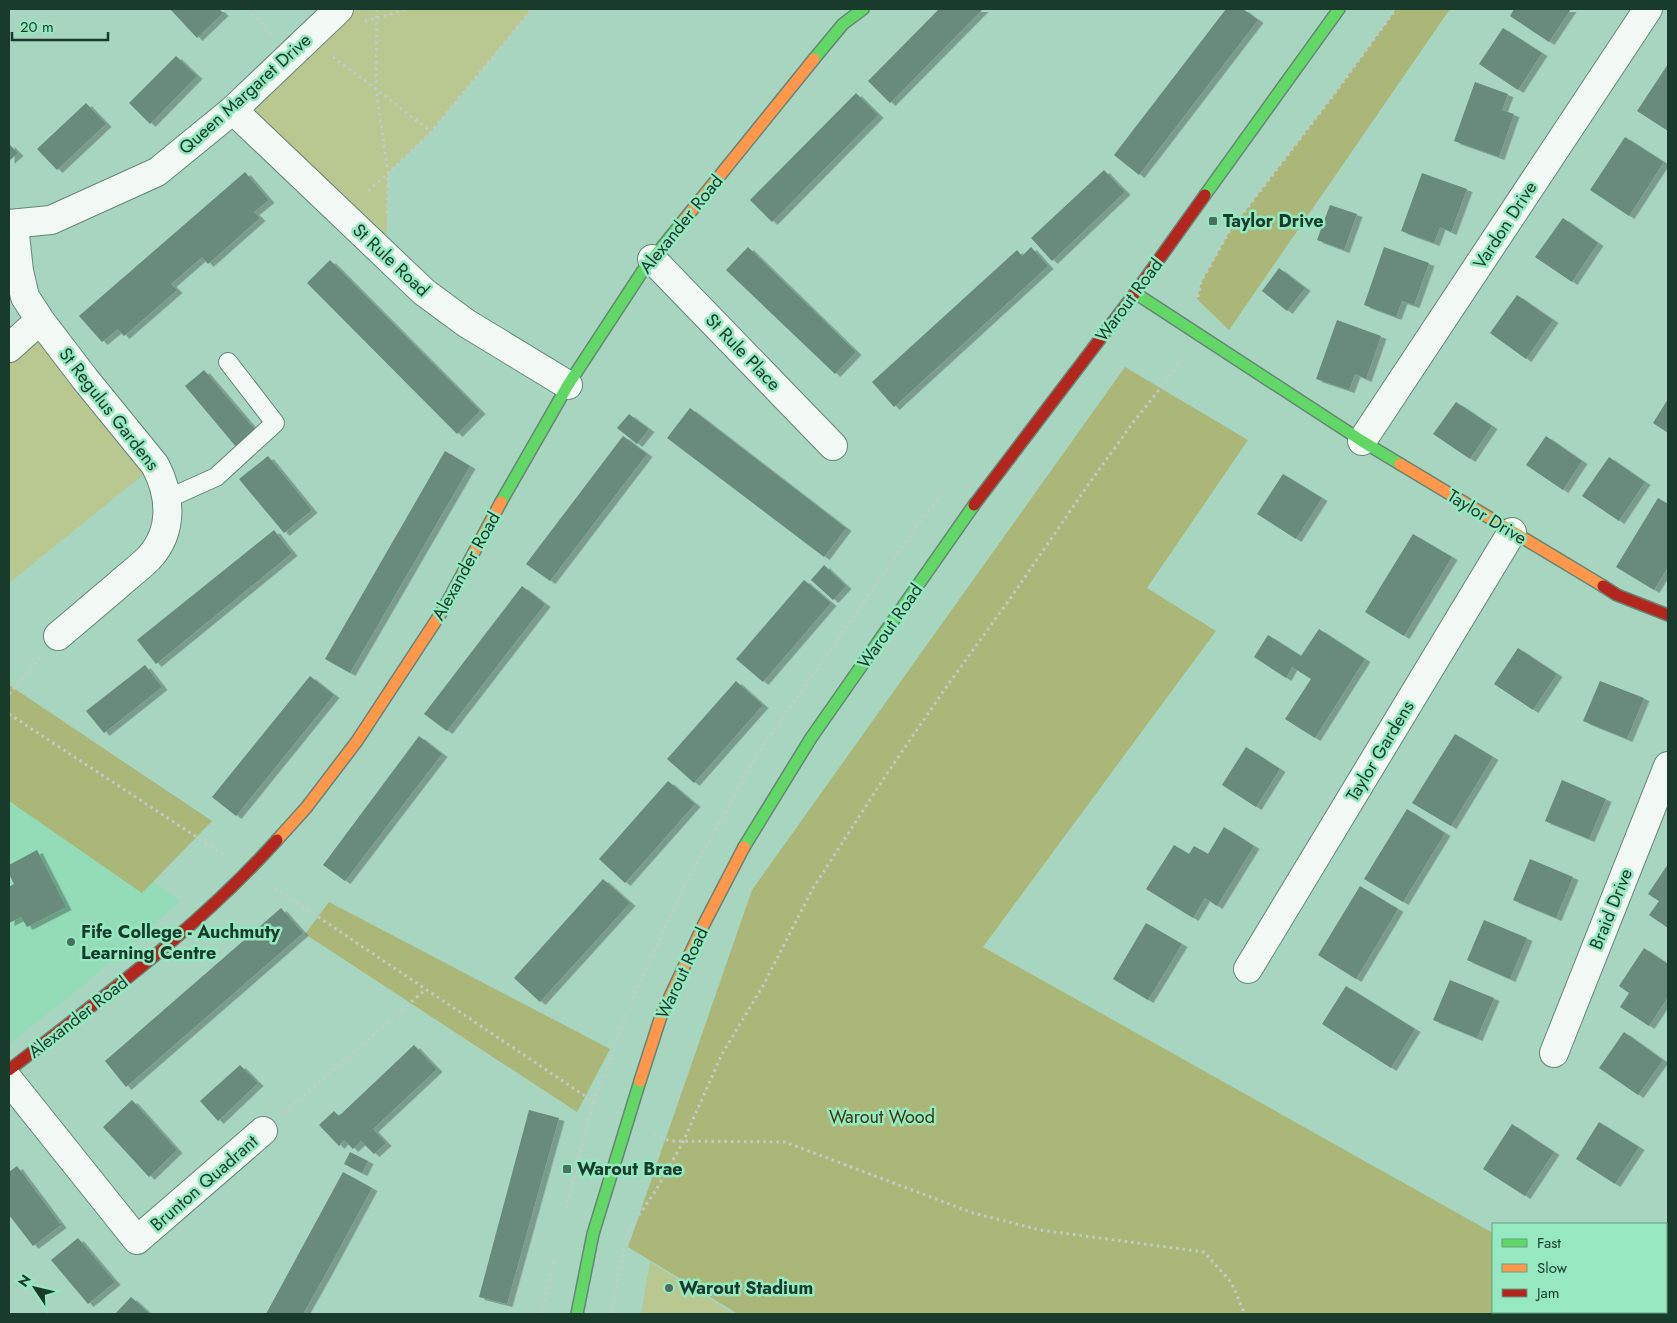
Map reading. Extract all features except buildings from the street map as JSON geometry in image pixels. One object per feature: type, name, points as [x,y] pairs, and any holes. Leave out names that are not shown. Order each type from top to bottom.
[{"type":"street","name":"Queen Margaret Drive","points":[[11,225],[51,220],[157,172],[233,110],[339,9]]},
{"type":"street","name":"Alexander Road","points":[[9,1070],[155,957],[203,915],[249,871],[306,808],[357,741],[443,610],[510,486],[568,385],[642,272],[843,24],[863,9]]},
{"type":"street","name":"Warout Road","points":[[577,1314],[593,1234],[626,1123],[661,1016],[704,924],[752,832],[812,738],[974,507],[1135,293],[1338,9]]},
{"type":"street","name":"Vardon Drive","points":[[1362,441],[1648,9]]},
{"type":"street","name":"St Rule Road","points":[[233,110],[424,292],[466,323],[568,385]]},
{"type":"street","name":"St Regulus Gardens","points":[[11,225],[25,297],[40,320],[155,464],[163,480],[167,499],[167,519],[162,539],[149,558],[58,636]]},
{"type":"street","name":"St Rule Place","points":[[652,259],[833,446]]},
{"type":"street","name":"Taylor Drive","points":[[1135,293],[1362,441],[1616,595],[1668,615]]},
{"type":"street","points":[[9,348],[40,320]]},
{"type":"street","name":"Taylor Gardens","points":[[1248,969],[1512,532]]},
{"type":"street","name":"Braid Drive","points":[[1554,1053],[1668,766]]},
{"type":"street","name":"Brunton Quadrant","points":[[9,1080],[137,1240],[263,1131]]},
{"type":"lane","points":[[167,499],[216,477],[275,423],[228,362]]},
{"type":"path","points":[[377,9],[376,89],[388,173]]},
{"type":"path","points":[[342,214],[431,132],[532,9]]},
{"type":"path","points":[[611,1314],[627,1233],[656,1190],[683,1142],[722,1054],[764,984],[813,888],[886,775],[947,686],[1012,596],[1088,485],[1132,424],[1170,376],[1199,333],[1197,299],[1201,282],[1229,232],[1396,9]]},
{"type":"path","points":[[307,38],[431,132]]},
{"type":"path","points":[[9,694],[58,636]]},
{"type":"path","points":[[9,714],[249,871],[626,1123],[670,1141],[785,1142],[973,1212],[998,1219],[1040,1230],[1204,1252],[1231,1282],[1244,1314]]},
{"type":"path","name":"Brunton Quadrant","points":[[263,1131],[425,990]]},
{"type":"shaded area","points":[[339,9],[532,9],[431,132],[388,173],[386,256],[233,110]]},
{"type":"shaded area","points":[[40,320],[155,465],[9,583],[9,348]]},
{"type":"shaded area","name":"Fife College - Auchmuty Learning Centre","points":[[9,770],[105,848],[180,901],[87,982],[9,1044]]},
{"type":"shaded area","name":"Warout Stadium","points":[[650,1262],[734,1314],[641,1314]]},
{"type":"green space","points":[[1396,9],[1450,9],[1229,330],[1197,299],[1201,282],[1229,232],[1335,93]]},
{"type":"green space","name":"Warout Wood","points":[[1125,367],[1248,440],[1147,588],[1216,631],[983,947],[1492,1232],[1492,1313],[1639,1314],[738,1314],[628,1247],[752,890]]},
{"type":"green space","points":[[9,685],[212,821],[142,893],[9,801]]},
{"type":"green space","points":[[329,902],[610,1049],[577,1112],[305,934]]},
{"type":"traffic: fast","points":[[814,59],[843,24],[863,9]]},
{"type":"traffic: fast","points":[[1205,195],[1339,9]]},
{"type":"traffic: fast","points":[[501,502],[568,385],[642,272],[684,220]]},
{"type":"traffic: fast","points":[[1135,293],[1400,464]]},
{"type":"traffic: fast","points":[[744,847],[811,738],[974,505]]},
{"type":"traffic: fast","points":[[577,1314],[593,1234],[640,1081]]},
{"type":"traffic: slow","points":[[684,220],[814,59]]},
{"type":"traffic: slow","points":[[1400,464],[1603,586]]},
{"type":"traffic: slow","points":[[277,840],[306,808],[357,741],[443,610],[501,502]]},
{"type":"traffic: slow","points":[[640,1081],[661,1016],[704,924],[744,847]]},
{"type":"traffic: jam","points":[[974,505],[1135,293],[1205,195]]},
{"type":"traffic: jam","points":[[1603,586],[1617,595],[1668,615]]},
{"type":"traffic: jam","points":[[9,1070],[114,989],[182,933],[215,903],[277,840]]},
{"type":"place","name":"Taylor Drive","points":[[1213,221]]},
{"type":"place","name":"Fife College - Auchmuty Learning Centre","points":[[71,942]]},
{"type":"place","name":"Warout Brae","points":[[567,1169]]},
{"type":"place","name":"Warout Stadium","points":[[669,1288]]}]
